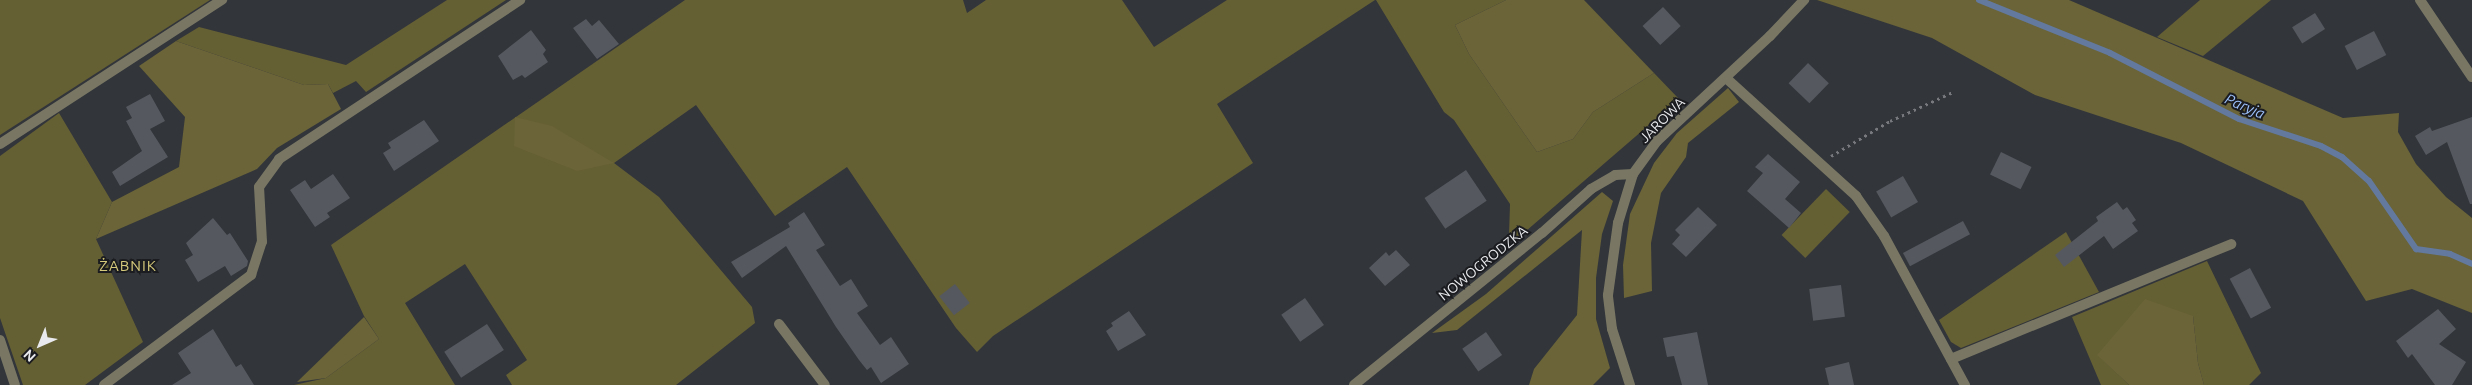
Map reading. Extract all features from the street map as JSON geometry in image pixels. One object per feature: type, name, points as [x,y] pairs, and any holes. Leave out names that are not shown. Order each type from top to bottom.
[{"type":"street","points":[[0,144],[222,0]]},
{"type":"street","points":[[104,385],[251,275],[262,242],[259,187],[279,159],[520,0]]},
{"type":"street","name":"JAROWA","points":[[1630,385],[1612,329],[1608,295],[1618,223],[1633,174],[1657,141],[1726,78],[1804,0]]},
{"type":"street","points":[[2420,0],[2471,73]]},
{"type":"street","points":[[1726,78],[1856,196],[1884,236],[1965,385]]},
{"type":"street","name":"NOWOGRODZKA","points":[[1354,385],[1542,233],[1591,189],[1615,175],[1633,174]]},
{"type":"street","points":[[1951,359],[2231,244]]},
{"type":"street","points":[[779,324],[825,385]]},
{"type":"street","points":[[0,340],[15,385]]},
{"type":"path","points":[[1829,158],[1890,121],[1953,92]]},
{"type":"shaded area","points":[[0,0],[210,0],[0,135]]},
{"type":"shaded area","points":[[447,0],[506,0],[366,92],[356,81],[333,93],[328,84],[304,85],[176,41],[199,27],[346,65]]},
{"type":"shaded area","points":[[685,0],[963,0],[967,13],[986,0],[1122,0],[1154,47],[1227,0],[1375,0],[1217,104],[1253,163],[993,336],[977,352],[956,328],[847,167],[775,216],[696,105],[614,163],[659,197],[752,307],[755,323],[676,385],[512,385],[506,375],[527,360],[465,264],[405,303],[455,385],[294,385],[326,378],[379,339],[364,316],[331,245]]},
{"type":"shaded area","points":[[1376,0],[1506,0],[1455,25],[1469,54],[1537,152],[1573,139],[1593,112],[1654,73],[1679,99],[1519,237],[1509,235],[1510,204],[1454,120],[1444,112]]},
{"type":"shaded area","points":[[1506,0],[1584,0],[1654,73],[1593,112],[1573,139],[1537,152],[1469,54],[1455,25]]},
{"type":"shaded area","points":[[1817,0],[2069,0],[2343,118],[2399,113],[2398,132],[2416,164],[2446,197],[2472,218],[2472,313],[2412,289],[2366,301],[2303,201],[2181,143],[2035,95],[1932,38]]},
{"type":"shaded area","points":[[2200,0],[2271,0],[2203,56],[2157,37]]},
{"type":"shaded area","points":[[176,41],[304,85],[328,84],[341,109],[277,148],[257,169],[96,239],[112,202],[179,167],[185,117],[139,66]]},
{"type":"shaded area","points":[[1728,88],[1739,102],[1688,143],[1686,157],[1661,193],[1651,243],[1652,291],[1624,298],[1623,265],[1630,214],[1654,163],[1677,133]]},
{"type":"shaded area","points":[[59,113],[112,202],[96,239],[143,342],[85,385],[23,385],[0,318],[0,156]]},
{"type":"shaded area","points":[[515,117],[552,126],[614,163],[577,171],[514,146]]},
{"type":"shaded area","points":[[1826,189],[1850,212],[1805,258],[1782,235]]},
{"type":"shaded area","points":[[1602,192],[1613,201],[1602,234],[1596,278],[1596,319],[1610,368],[1593,385],[1529,385],[1534,369],[1577,315],[1582,230],[1457,330],[1432,333],[1486,294]]},
{"type":"shaded area","points":[[2066,232],[2099,292],[1961,348],[1951,342],[1939,320]]},
{"type":"shaded area","points":[[2207,261],[2261,373],[2249,385],[2204,385],[2198,363],[2193,316],[2098,355],[2129,385],[2101,385],[2072,317]]},
{"type":"shaded area","points":[[2145,299],[2193,316],[2198,363],[2204,385],[2129,385],[2097,355]]},
{"type":"shaded area","points":[[364,317],[379,339],[326,378],[297,382]]},
{"type":"building","points":[[1663,7],[1681,26],[1660,45],[1643,26]]},
{"type":"building","points":[[2315,13],[2325,29],[2302,43],[2292,27]]},
{"type":"building","points":[[586,19],[592,26],[599,20],[619,44],[597,59],[573,28]]},
{"type":"building","points":[[531,30],[546,50],[543,54],[548,62],[525,78],[522,75],[513,80],[498,56]]},
{"type":"building","points":[[2374,31],[2386,55],[2357,70],[2345,46]]},
{"type":"building","points":[[1808,63],[1829,83],[1809,103],[1789,83]]},
{"type":"building","points":[[150,94],[165,121],[150,129],[168,157],[120,186],[112,172],[142,151],[126,121],[132,118],[126,107]]},
{"type":"building","points":[[2472,117],[2472,204],[2470,204],[2447,142],[2426,155],[2415,136],[2430,127],[2432,131]]},
{"type":"building","points":[[424,120],[439,141],[394,171],[383,153],[391,148],[388,143]]},
{"type":"building","points":[[2001,152],[2032,167],[2021,189],[1990,174]]},
{"type":"building","points":[[1768,154],[1800,182],[1785,199],[1801,213],[1789,228],[1747,191],[1763,173],[1755,167]]},
{"type":"building","points":[[1466,170],[1487,201],[1445,229],[1425,198]]},
{"type":"building","points":[[333,174],[350,198],[327,213],[330,217],[315,227],[290,190],[305,180],[311,189]]},
{"type":"building","points":[[1903,176],[1918,202],[1891,217],[1876,192]]},
{"type":"building","points":[[2117,202],[2123,210],[2127,207],[2136,220],[2132,223],[2138,231],[2113,249],[2104,236],[2064,267],[2055,255],[2098,221],[2096,217]]},
{"type":"building","points":[[1698,207],[1717,225],[1686,257],[1672,244],[1680,235],[1675,230]]},
{"type":"building","points":[[804,212],[825,245],[816,250],[840,286],[851,279],[868,306],[857,313],[880,345],[891,337],[909,364],[881,383],[871,367],[867,370],[836,327],[786,246],[742,278],[731,262],[790,227],[788,223]]},
{"type":"building","points":[[213,218],[227,235],[230,233],[248,261],[247,266],[231,276],[225,266],[198,282],[185,260],[193,255],[186,243]]},
{"type":"building","points":[[1963,221],[1970,234],[1910,266],[1903,253]]},
{"type":"building","points":[[1396,250],[1410,265],[1385,286],[1369,268],[1386,252],[1389,256]]},
{"type":"building","points":[[2250,268],[2271,308],[2251,319],[2230,279]]},
{"type":"building","points":[[955,284],[970,303],[954,315],[939,296]]},
{"type":"building","points":[[1841,285],[1845,317],[1813,321],[1809,289]]},
{"type":"building","points":[[1305,298],[1324,325],[1300,342],[1281,315]]},
{"type":"building","points":[[2438,309],[2456,329],[2439,344],[2466,362],[2452,385],[2435,385],[2412,354],[2408,358],[2396,341]]},
{"type":"building","points":[[1129,311],[1146,335],[1118,351],[1106,331],[1113,326],[1111,323]]},
{"type":"building","points":[[487,324],[504,350],[461,378],[444,352]]},
{"type":"building","points":[[213,329],[236,367],[241,364],[254,385],[172,385],[191,373],[178,353]]},
{"type":"building","points":[[1486,332],[1502,355],[1478,372],[1462,349]]},
{"type":"building","points":[[1697,332],[1708,385],[1682,385],[1674,356],[1667,357],[1663,338]]},
{"type":"building","points":[[1849,362],[1854,385],[1829,385],[1825,368]]},
{"type":"waterway","name":"Paryja","points":[[1979,0],[2110,53],[2239,119],[2321,146],[2342,157],[2369,181],[2416,249],[2450,254],[2472,264]]},
{"type":"district","name":"ŻABNIK","points":[[128,266]]}]
